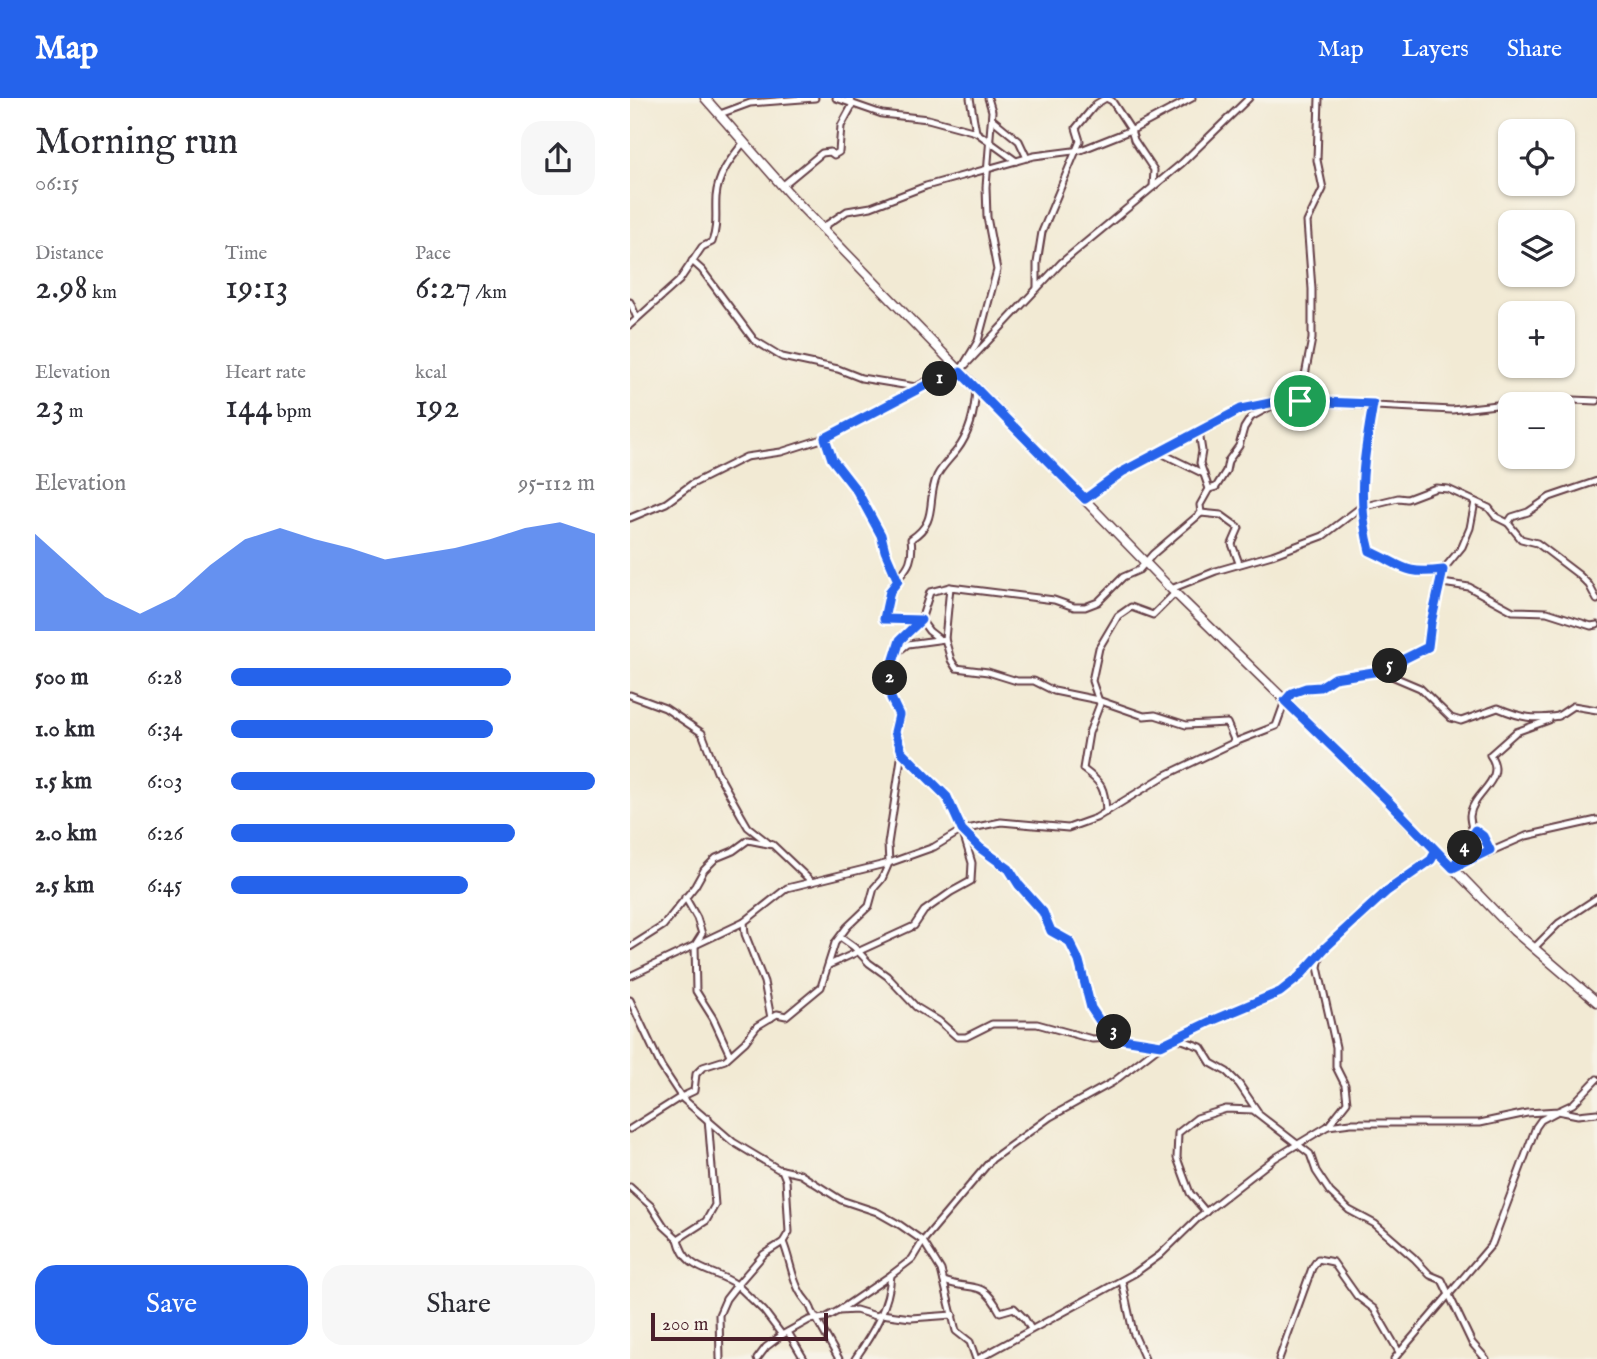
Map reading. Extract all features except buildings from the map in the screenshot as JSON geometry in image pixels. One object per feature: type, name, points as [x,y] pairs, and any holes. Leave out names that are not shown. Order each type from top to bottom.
[{"type":"main road","points":[[705,98],[782,186],[1173,591],[1514,931],[1597,1002]]},
{"type":"street","points":[[719,114],[750,103],[816,98]]},
{"type":"street","points":[[836,98],[882,114],[929,119],[976,132],[1016,161]]},
{"type":"street","points":[[848,98],[853,104]]},
{"type":"street","points":[[970,98],[976,132]]},
{"type":"street","points":[[692,261],[702,270],[754,340],[782,357],[838,369],[861,378],[916,387],[957,369],[978,341],[997,270],[987,217],[986,187],[992,119],[989,98]]},
{"type":"street","points":[[822,228],[847,211],[871,207],[926,186],[1027,158],[1076,150],[1131,130],[1192,98]]},
{"type":"street","points":[[630,518],[666,503],[692,484],[746,457],[781,452],[825,438],[957,369],[1061,264],[1182,163],[1248,98]]},
{"type":"street","points":[[1300,401],[1312,339],[1312,289],[1307,222],[1323,189],[1317,160],[1319,98]]},
{"type":"street","points":[[1037,289],[1037,263],[1042,232],[1080,141],[1076,128],[1096,104],[1106,99],[1112,102],[1154,170],[1153,187]]},
{"type":"street","points":[[782,186],[822,153],[834,155],[839,152],[841,126],[853,104]]},
{"type":"street","points":[[992,119],[1019,141],[1027,158]]},
{"type":"street","points":[[630,325],[679,281],[702,247],[712,242],[718,215],[716,198],[721,173],[744,142]]},
{"type":"street","points":[[630,302],[637,318]]},
{"type":"street","points":[[921,620],[884,619],[890,591],[911,558],[911,539],[923,531],[930,517],[935,480],[967,433],[975,409],[976,388]]},
{"type":"street","points":[[1085,499],[1122,472],[1241,409],[1280,401],[1452,410],[1549,399],[1597,401]]},
{"type":"street","points":[[1201,513],[1200,505],[1209,489],[1216,487],[1227,471],[1228,461],[1239,446],[1244,428],[1251,417],[1280,401]]},
{"type":"street","points":[[1373,404],[1360,493],[1363,523],[1370,551],[1404,570],[1421,573],[1443,570]]},
{"type":"street","points":[[1199,432],[1202,451],[1200,463],[1209,489]]},
{"type":"street","points":[[825,438],[832,459],[857,491],[881,535],[898,581]]},
{"type":"street","points":[[1161,453],[1204,474]]},
{"type":"street","points":[[1508,523],[1513,517],[1528,512],[1550,497],[1597,481]]},
{"type":"street","points":[[1105,812],[1101,783],[1083,769],[1089,733],[1100,704],[1092,681],[1099,648],[1118,616],[1131,607],[1153,615],[1173,591],[1239,563],[1272,555],[1323,536],[1361,507],[1398,498],[1407,499],[1436,488],[1448,489],[1489,508],[1496,517],[1508,523],[1521,540],[1537,543],[1590,585],[1597,600]]},
{"type":"street","points":[[630,976],[744,922],[787,888],[889,863],[934,847],[962,830],[1001,822],[1068,828],[1096,818],[1166,775],[1276,726],[1285,701],[1292,693],[1320,687],[1334,678],[1380,671],[1428,647],[1443,570],[1462,547],[1471,528],[1475,502]]},
{"type":"street","points":[[829,965],[914,926],[924,911],[971,881],[972,863],[962,830],[947,797],[902,752],[895,732],[899,715],[891,698],[890,672],[900,640],[921,620],[930,593],[958,586],[1042,598],[1073,607],[1086,607],[1098,601],[1123,577],[1139,570],[1201,513]]},
{"type":"street","points":[[1201,513],[1221,516],[1239,528],[1232,544],[1239,563]]},
{"type":"street","points":[[1442,583],[1469,587],[1513,611],[1547,612],[1597,625]]},
{"type":"street","points":[[950,587],[942,638],[957,668],[988,672],[1017,681],[1034,681],[1054,691],[1098,700],[1144,716],[1155,715],[1186,725],[1227,723],[1235,742]]},
{"type":"street","points":[[921,620],[929,631],[942,638]]},
{"type":"street","points":[[896,653],[908,644],[942,638]]},
{"type":"street","points":[[1380,671],[1420,688],[1451,718],[1461,722],[1498,708],[1519,717],[1539,719],[1559,716]]},
{"type":"street","points":[[630,695],[665,708],[702,733],[717,772],[748,827],[758,837],[773,845],[812,882]]},
{"type":"street","points":[[1490,850],[1483,836],[1472,828],[1470,814],[1494,779],[1494,761],[1490,755],[1516,732],[1559,716],[1573,706],[1597,710]]},
{"type":"street","points":[[630,1129],[694,1091],[696,1074],[703,1067],[725,1059],[745,1042],[757,1026],[777,1014],[786,1016],[821,987],[835,943],[869,906],[874,888],[889,863],[887,844],[902,752]]},
{"type":"street","points":[[1453,868],[1526,836],[1597,820]]},
{"type":"street","points":[[962,830],[980,848],[1009,869],[1043,912],[1051,931],[1069,941],[1079,961],[1091,1008],[1103,1026],[1123,1039]]},
{"type":"street","points":[[1453,868],[1475,830]]},
{"type":"street","points":[[630,947],[663,926],[716,858],[733,851],[748,840],[773,845]]},
{"type":"street","points":[[757,1359],[766,1347],[785,1334],[809,1320],[825,1318],[838,1311],[912,1259],[923,1241],[992,1159],[1050,1117],[1113,1082],[1161,1045],[1280,992],[1299,977],[1321,952],[1387,891],[1431,860],[1436,851]]},
{"type":"street","points":[[685,897],[697,918],[702,934],[695,945],[696,990],[730,1055]]},
{"type":"street","points":[[1534,948],[1559,923],[1597,898]]},
{"type":"street","points":[[744,922],[745,934],[764,982],[771,1017]]},
{"type":"street","points":[[840,937],[887,976],[916,1007],[939,1021],[957,1037],[966,1037],[992,1024],[1037,1024],[1092,1039],[1123,1039],[1161,1045]]},
{"type":"street","points":[[630,1000],[661,1066],[682,1098],[733,1142],[782,1170],[800,1174],[841,1200],[877,1212],[923,1241],[941,1270],[956,1331],[970,1342],[977,1359],[1122,1281],[1160,1255],[1206,1212],[1275,1158],[1328,1126],[1347,1102],[1345,1085],[1336,1067],[1336,1047],[1318,967],[1321,952]]},
{"type":"street","points":[[1177,1038],[1201,1047],[1211,1063],[1227,1072],[1239,1084],[1260,1114]]},
{"type":"street","points":[[1394,1359],[1492,1244],[1541,1120],[1573,1104],[1597,1079]]},
{"type":"street","points":[[1206,1212],[1190,1193],[1177,1158],[1178,1133],[1197,1118],[1226,1109],[1253,1110],[1310,1154],[1316,1171],[1329,1192],[1349,1210],[1375,1224],[1430,1275],[1442,1280],[1472,1343],[1486,1359]]},
{"type":"street","points":[[1328,1126],[1480,1123],[1558,1111],[1597,1116]]},
{"type":"street","points":[[678,1239],[706,1221],[715,1205],[708,1118]]},
{"type":"street","points":[[720,1359],[719,1314],[726,1299],[764,1254],[783,1242],[789,1232],[786,1180],[782,1170]]},
{"type":"street","points":[[630,1187],[651,1206],[664,1226],[678,1239],[681,1252],[702,1271],[725,1276],[737,1285],[785,1334],[804,1359]]},
{"type":"street","points":[[783,1242],[796,1286],[810,1304],[839,1359]]},
{"type":"street","points":[[1279,1359],[1312,1268],[1318,1259],[1333,1262],[1357,1296],[1374,1309],[1399,1352]]},
{"type":"street","points":[[855,1359],[873,1332],[890,1295],[891,1275]]},
{"type":"street","points":[[944,1281],[958,1286],[976,1286],[988,1293],[1000,1312],[1014,1308],[1026,1319],[1031,1329]]},
{"type":"street","points":[[1122,1281],[1133,1332],[1145,1359]]},
{"type":"street","points":[[838,1311],[856,1310],[876,1316],[881,1314],[911,1318],[953,1315]]},
{"type":"route","points":[[1300,401],[1280,401],[1241,409],[1122,472],[1085,499],[960,372],[926,385],[825,438],[832,459],[857,491],[881,535],[898,581],[890,591],[884,619],[921,620],[900,640],[890,672],[891,698],[899,715],[895,732],[902,752],[947,797],[962,830],[980,848],[1009,869],[1043,912],[1051,931],[1069,941],[1079,961],[1091,1008],[1103,1026],[1123,1039],[1161,1045],[1280,992],[1299,977],[1326,947],[1387,891],[1431,860],[1436,851],[1453,868],[1475,830],[1483,836],[1490,850],[1453,868],[1387,800],[1285,701],[1292,693],[1320,687],[1334,678],[1380,671],[1428,647],[1443,570],[1421,573],[1404,570],[1370,551],[1363,523],[1360,493],[1373,404],[1300,401]]}]
